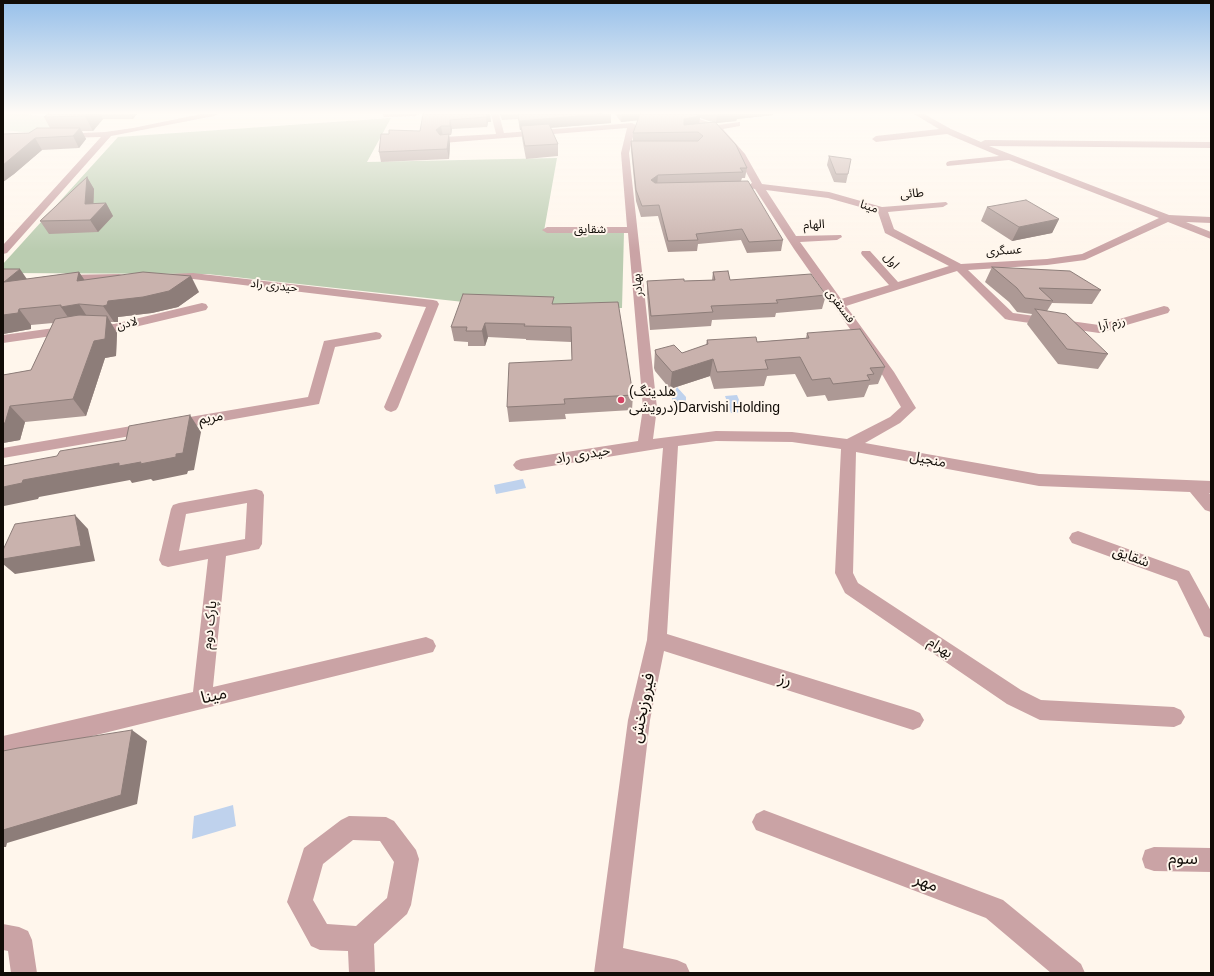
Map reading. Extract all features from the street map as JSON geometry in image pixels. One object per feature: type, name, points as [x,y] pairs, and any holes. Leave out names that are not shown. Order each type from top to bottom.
[{"type":"street","points":[[3,251],[7,241],[84,160]]},
{"type":"street","name":"بهادر","points":[[626,160],[650,408],[645,445]]},
{"type":"street","name":"فسنقری","points":[[744,160],[758,186],[793,239],[889,375],[909,408],[895,420],[849,445]]},
{"type":"street","points":[[950,164],[995,160]]},
{"type":"street","points":[[1014,160],[1168,218],[1211,236]]},
{"type":"street","name":"مینا","points":[[743,187],[758,186],[829,195],[882,210],[889,231],[958,267]]},
{"type":"street","name":"طائی","points":[[882,210],[943,204]]},
{"type":"street","points":[[1168,218],[1211,220]]},
{"type":"street","name":"عسگری","points":[[838,304],[958,267],[1047,262],[1085,256],[1168,218]]},
{"type":"street","name":"شقایق","points":[[547,230],[632,230]]},
{"type":"street","name":"الهام","points":[[793,239],[837,237]]},
{"type":"street","name":"اول","points":[[866,253],[896,286]]},
{"type":"street","name":"رزم آرا","points":[[958,267],[1009,316],[1099,329],[1164,310]]},
{"type":"street","name":"حیدری راد","points":[[154,277],[193,276],[433,304],[391,407]]},
{"type":"street","points":[[53,278],[131,277]]},
{"type":"street","points":[[804,278],[819,277]]},
{"type":"street","points":[[638,290],[653,289]]},
{"type":"street","name":"لادن","points":[[3,339],[90,326],[114,328],[202,307]]},
{"type":"street","name":"مریم","points":[[3,453],[314,401],[329,344],[376,336]]},
{"type":"street","name":"منجیل","points":[[645,445],[716,436],[746,435],[792,437],[849,445],[1039,480],[1211,487]]},
{"type":"street","name":"فیروزبخش","points":[[608,966],[639,720],[657,640],[671,442]]},
{"type":"street","name":"حیدری راد","points":[[520,465],[645,445]]},
{"type":"street","name":"بهرام","points":[[849,445],[844,573],[851,588],[1014,697],[1040,710],[1174,717]]},
{"type":"street","points":[[1194,486],[1211,506]]},
{"type":"street","points":[[256,496],[253,544],[218,550],[168,560],[179,509],[256,496]]},
{"type":"street","name":"شقایق","points":[[1078,538],[1183,576],[1211,630]]},
{"type":"street","name":"پارک دوم","points":[[202,699],[218,550]]},
{"type":"street","name":"رز","points":[[657,640],[913,720]]},
{"type":"street","name":"مینا","points":[[3,746],[426,646]]},
{"type":"street","name":"مهر","points":[[764,822],[994,909],[1072,973]]},
{"type":"street","points":[[361,939],[320,937],[300,902],[313,857],[349,828],[386,829],[407,859],[398,905],[361,939],[362,973]]},
{"type":"street","name":"سوم","points":[[1154,859],[1211,860]]},
{"type":"street","points":[[3,937],[19,940],[24,973]]},
{"type":"street","points":[[608,966],[677,973]]},
{"type":"green space","points":[[98,160],[368,160],[367,162],[557,160],[544,231],[624,232],[622,308],[528,309],[207,274],[3,273],[3,264]]},
{"type":"water","points":[[677,387],[686,397],[686,401],[678,406],[672,402],[672,396]]},
{"type":"water","points":[[737,395],[744,412],[731,413],[725,396]]},
{"type":"water","points":[[523,479],[526,488],[496,494],[494,485]]},
{"type":"water","points":[[233,805],[236,826],[192,839],[194,816]]},
{"type":"building","points":[[3,160],[9,160],[3,165]]},
{"type":"building","points":[[633,160],[743,160],[747,168],[740,168],[743,172],[658,175],[651,180],[655,183],[748,181],[783,240],[749,242],[742,229],[696,234],[698,240],[668,241],[659,205],[642,206],[636,190]]},
{"type":"building","points":[[830,160],[851,160],[848,174],[836,174]]},
{"type":"building","points":[[87,177],[85,204],[106,203],[90,220],[40,221]]},
{"type":"building","points":[[1026,200],[1059,219],[1019,227],[987,207]]},
{"type":"building","points":[[992,267],[1070,271],[1101,290],[1039,288],[1053,301],[1025,298],[1017,288]]},
{"type":"building","points":[[3,269],[20,269],[4,282],[79,272],[77,281],[143,272],[191,276],[169,291],[143,297],[108,301],[107,305],[103,306],[79,304],[61,307],[61,305],[19,309],[18,313],[3,315]]},
{"type":"building","points":[[728,271],[730,280],[811,274],[826,295],[776,300],[778,303],[711,306],[713,312],[651,316],[647,281],[684,279],[684,281],[715,280],[713,272]]},
{"type":"building","points":[[463,294],[554,297],[552,304],[618,302],[633,395],[564,399],[565,404],[507,407],[509,363],[572,360],[571,327],[485,323],[482,331],[466,331],[467,327],[451,327]]},
{"type":"building","points":[[1035,309],[1066,314],[1108,354],[1067,349]]},
{"type":"building","points":[[79,315],[107,316],[105,339],[94,341],[73,399],[10,406],[5,423],[3,423],[3,375],[31,370],[55,319]]},
{"type":"building","points":[[860,329],[885,367],[870,368],[874,374],[867,375],[870,380],[833,384],[830,378],[812,380],[800,357],[765,360],[768,369],[717,372],[713,359],[672,372],[656,354],[655,350],[674,345],[682,353],[708,344],[707,340],[756,337],[757,342],[809,338],[807,333]]},
{"type":"building","points":[[190,415],[183,453],[176,454],[176,457],[140,464],[141,462],[119,466],[119,463],[23,480],[22,483],[3,487],[3,466],[57,456],[60,451],[126,440],[129,426]]},
{"type":"building","points":[[75,515],[81,546],[3,559],[3,550],[15,524]]},
{"type":"building","points":[[132,730],[121,795],[3,830],[3,751]]},
{"type":"place","name":"(هلدینگ درویشی)Darvishi Holding","points":[[621,400]]}]
